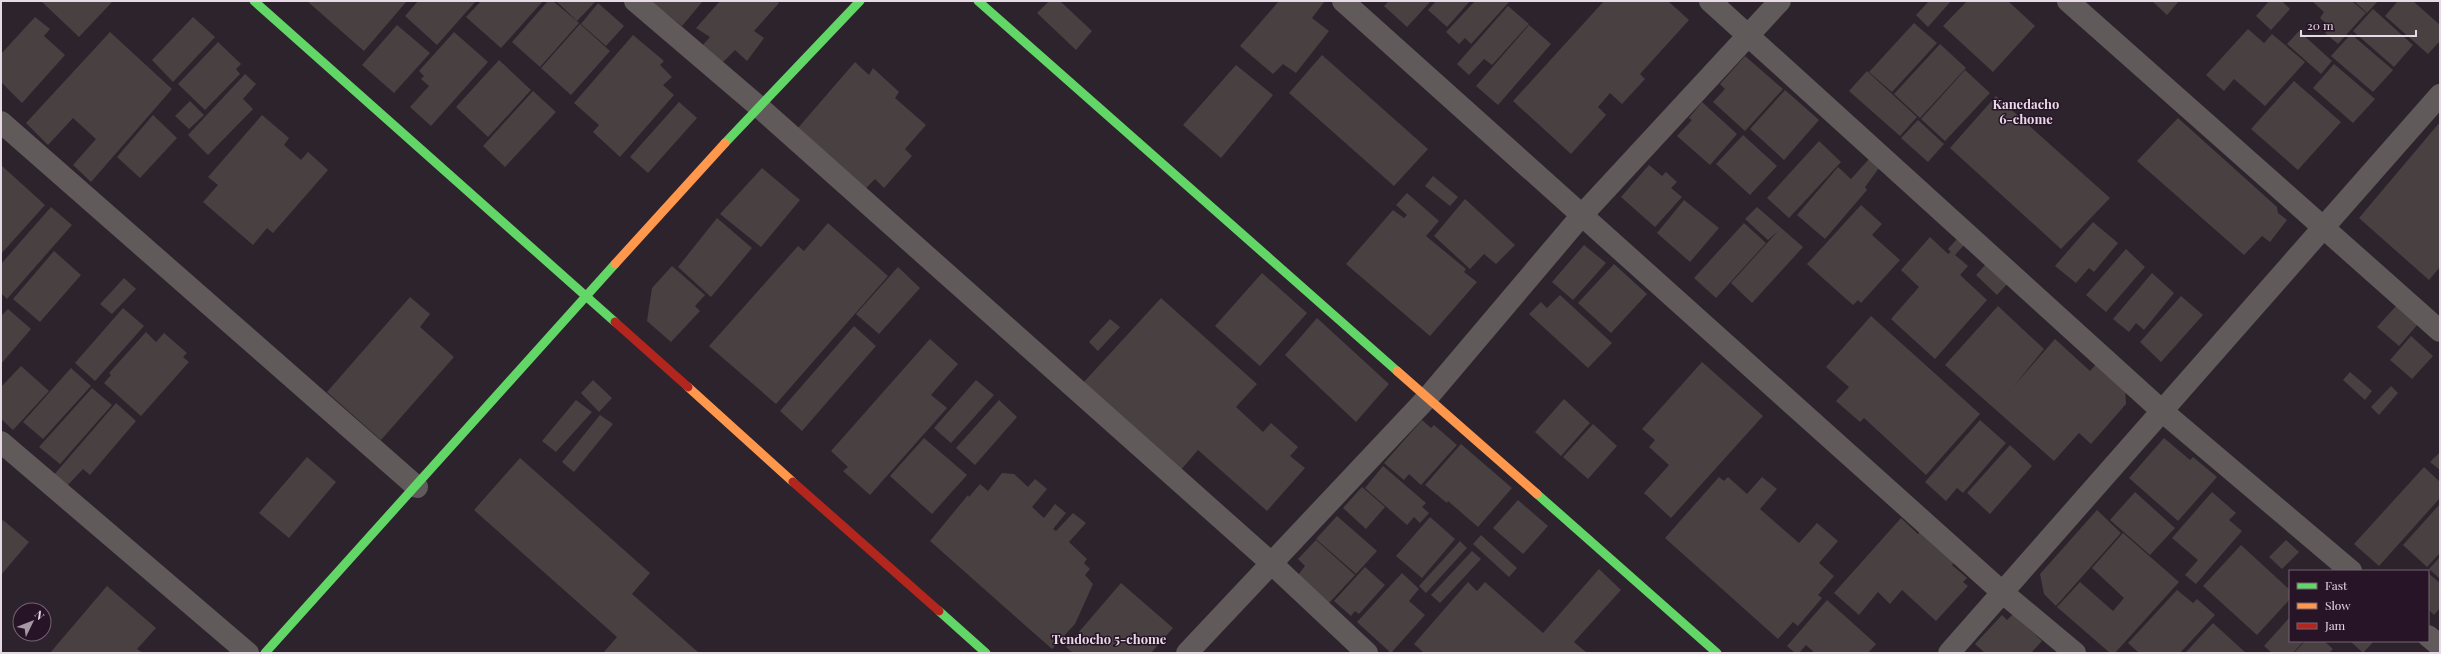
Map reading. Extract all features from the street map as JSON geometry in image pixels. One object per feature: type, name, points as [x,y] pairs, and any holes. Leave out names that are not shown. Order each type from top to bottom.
[{"type":"street","points":[[254,1],[986,653]]},
{"type":"street","points":[[635,1],[758,106],[1270,562],[1367,653]]},
{"type":"street","points":[[265,653],[417,487],[584,296],[758,106],[860,1]]},
{"type":"street","points":[[978,1],[1717,653]]},
{"type":"street","points":[[1343,1],[2002,592],[2075,653]]},
{"type":"street","points":[[1710,1],[2162,411],[2350,570]]},
{"type":"street","points":[[1187,653],[1270,562],[1428,397],[1582,215],[1780,1]]},
{"type":"street","points":[[2068,1],[2440,331]]},
{"type":"street","points":[[1949,653],[2440,94]]},
{"type":"street","points":[[1,122],[417,487]]},
{"type":"street","points":[[1,442],[248,653]]},
{"type":"street","points":[[2429,637],[2440,646]]},
{"type":"building","points":[[41,1],[113,1],[79,37]]},
{"type":"building","points":[[307,1],[407,1],[364,51]]},
{"type":"building","points":[[418,1],[476,1],[437,45],[405,16]]},
{"type":"building","points":[[481,1],[543,1],[501,48],[466,17]]},
{"type":"building","points":[[548,1],[553,1],[579,23],[540,67],[512,42]]},
{"type":"building","points":[[556,1],[596,1],[577,21]]},
{"type":"building","points":[[651,1],[703,1],[682,26]]},
{"type":"building","points":[[720,1],[777,1],[779,3],[754,31],[764,38],[747,61],[735,50],[723,62],[702,46],[710,37],[696,28]]},
{"type":"building","points":[[1049,1],[1060,1],[1092,31],[1076,50],[1037,13]]},
{"type":"building","points":[[1279,1],[1325,1],[1312,18],[1329,31],[1296,73],[1283,64],[1273,74],[1240,46]]},
{"type":"building","points":[[1389,1],[1431,1],[1407,27],[1384,6]]},
{"type":"building","points":[[1436,1],[1470,1],[1447,27],[1428,10]]},
{"type":"building","points":[[1475,1],[1510,1],[1471,44],[1465,38],[1459,44],[1446,32]]},
{"type":"building","points":[[1604,1],[1668,1],[1689,20],[1640,74],[1645,79],[1622,104],[1610,93],[1598,107],[1606,115],[1571,154],[1513,101]]},
{"type":"building","points":[[1929,1],[1951,1],[1928,27],[1916,15]]},
{"type":"building","points":[[1967,1],[2008,1],[2035,26],[1993,72],[1943,26]]},
{"type":"building","points":[[2152,1],[2179,1],[2167,15]]},
{"type":"building","points":[[2269,1],[2282,1],[2290,9],[2271,30],[2256,16]]},
{"type":"building","points":[[2312,1],[2352,1],[2366,13],[2338,44],[2325,33],[2330,27],[2320,18],[2324,12]]},
{"type":"building","points":[[2354,1],[2378,1],[2367,13]]},
{"type":"building","points":[[2398,1],[2413,1],[2440,25],[2440,41],[2428,54],[2385,16]]},
{"type":"building","points":[[598,3],[624,26],[606,46],[581,24]]},
{"type":"building","points":[[1508,6],[1529,24],[1492,65],[1484,59],[1469,75],[1457,64]]},
{"type":"building","points":[[2373,9],[2413,45],[2394,67],[2353,31]]},
{"type":"building","points":[[35,17],[50,29],[44,36],[65,55],[22,103],[1,82],[1,54]]},
{"type":"building","points":[[193,17],[215,37],[173,82],[152,60]]},
{"type":"building","points":[[1914,23],[1937,43],[1892,92],[1869,72]]},
{"type":"building","points":[[580,24],[610,51],[571,95],[541,68]]},
{"type":"building","points":[[397,25],[430,53],[394,93],[362,65]]},
{"type":"building","points":[[1529,25],[1551,44],[1498,105],[1476,86]]},
{"type":"building","points":[[2248,29],[2264,43],[2272,34],[2305,62],[2265,106],[2234,79],[2224,91],[2206,75]]},
{"type":"building","points":[[2299,31],[2332,61],[2321,74],[2287,44]]},
{"type":"building","points":[[110,32],[172,89],[91,182],[73,165],[96,139],[73,118],[48,145],[26,123]]},
{"type":"building","points":[[454,32],[488,62],[431,126],[410,107],[429,86],[421,79],[424,76],[419,71]]},
{"type":"building","points":[[2351,34],[2393,70],[2373,92],[2331,56]]},
{"type":"building","points":[[633,35],[664,61],[660,65],[672,77],[663,85],[674,95],[620,157],[593,132],[599,125],[574,103]]},
{"type":"building","points":[[218,42],[241,64],[236,69],[240,74],[205,110],[178,84]]},
{"type":"building","points":[[1940,44],[1966,68],[1920,118],[1894,94]]},
{"type":"building","points":[[1322,55],[1428,149],[1394,186],[1289,93]]},
{"type":"building","points":[[1745,56],[1783,89],[1745,131],[1713,102],[1725,89],[1720,84]]},
{"type":"building","points":[[499,60],[531,90],[488,137],[456,107]]},
{"type":"building","points":[[855,62],[869,75],[873,68],[899,92],[895,98],[926,125],[905,149],[912,156],[884,188],[875,179],[866,188],[798,128]]},
{"type":"building","points":[[2334,64],[2375,99],[2353,123],[2313,88]]},
{"type":"building","points":[[1236,65],[1273,95],[1221,158],[1183,125]]},
{"type":"building","points":[[1965,70],[1990,93],[1945,141],[1921,119]]},
{"type":"building","points":[[1867,71],[1917,117],[1900,136],[1849,91]]},
{"type":"building","points":[[245,74],[256,84],[243,99],[253,109],[208,155],[188,135]]},
{"type":"building","points":[[2294,81],[2341,122],[2298,170],[2251,129]]},
{"type":"building","points":[[1785,90],[1819,120],[1784,160],[1750,129]]},
{"type":"building","points":[[533,91],[556,112],[505,167],[483,146]]},
{"type":"building","points":[[1996,96],[2110,198],[2061,249],[1950,148]]},
{"type":"building","points":[[190,101],[204,115],[189,129],[175,116]]},
{"type":"building","points":[[679,102],[697,118],[648,173],[630,157]]},
{"type":"building","points":[[1702,102],[1737,134],[1710,165],[1677,136],[1692,120],[1689,118]]},
{"type":"building","points":[[153,115],[177,138],[140,178],[117,157]]},
{"type":"building","points":[[262,115],[289,138],[284,145],[301,160],[308,152],[328,170],[273,233],[267,228],[253,245],[203,202],[218,185],[208,177]]},
{"type":"building","points":[[2178,118],[2277,207],[2278,213],[2287,220],[2270,242],[2262,236],[2244,255],[2137,161]]},
{"type":"building","points":[[1918,120],[1944,144],[1928,162],[1901,138]]},
{"type":"building","points":[[2440,122],[2440,267],[2429,280],[2359,218]]},
{"type":"building","points":[[1743,135],[1777,166],[1750,195],[1716,164]]},
{"type":"building","points":[[1819,141],[1841,162],[1789,218],[1767,198]]},
{"type":"building","points":[[1869,159],[1879,168],[1865,187],[1867,190],[1825,239],[1797,215],[1838,167],[1851,179]]},
{"type":"building","points":[[1,165],[45,205],[1,254]]},
{"type":"building","points":[[1649,165],[1662,176],[1666,172],[1677,182],[1671,188],[1682,197],[1655,227],[1621,197]]},
{"type":"building","points":[[762,168],[800,200],[761,247],[720,214]]},
{"type":"building","points":[[1433,176],[1458,197],[1450,206],[1425,186]]},
{"type":"building","points":[[1407,193],[1439,221],[1426,236],[1466,269],[1464,272],[1477,282],[1430,336],[1346,264],[1393,210],[1404,218],[1407,215],[1396,205]]},
{"type":"building","points":[[1465,199],[1515,245],[1496,264],[1484,254],[1470,269],[1434,236]]},
{"type":"building","points":[[1684,200],[1719,228],[1690,262],[1657,233]]},
{"type":"building","points":[[1861,205],[1882,224],[1872,235],[1900,260],[1861,303],[1858,300],[1853,305],[1807,264]]},
{"type":"building","points":[[51,207],[72,225],[7,299],[1,293],[1,264]]},
{"type":"building","points":[[1757,207],[1803,247],[1752,303],[1731,283],[1778,231],[1768,240],[1745,219]]},
{"type":"building","points":[[717,218],[752,248],[711,297],[678,267]]},
{"type":"building","points":[[2093,222],[2118,243],[2094,272],[2089,268],[2076,283],[2055,266]]},
{"type":"building","points":[[828,223],[888,276],[776,404],[709,346],[798,246],[804,251]]},
{"type":"building","points":[[1744,223],[1766,243],[1716,298],[1694,278]]},
{"type":"building","points":[[1930,237],[1948,254],[1951,252],[1948,249],[1957,239],[1964,245],[1955,255],[1968,266],[1960,275],[1987,300],[1935,359],[1891,319],[1919,287],[1901,270]]},
{"type":"building","points":[[1584,245],[1606,263],[1573,300],[1552,282]]},
{"type":"building","points":[[2126,249],[2145,267],[2106,312],[2086,295]]},
{"type":"building","points":[[54,251],[81,275],[40,322],[13,299]]},
{"type":"building","points":[[1614,264],[1647,294],[1611,333],[1578,303]]},
{"type":"building","points":[[1986,264],[2008,283],[1997,295],[1976,275]]},
{"type":"building","points":[[672,266],[705,295],[695,306],[700,311],[671,342],[647,321],[652,288]]},
{"type":"building","points":[[898,267],[920,288],[879,334],[856,314]]},
{"type":"building","points":[[1262,273],[1307,313],[1260,366],[1215,326]]},
{"type":"building","points":[[2152,273],[2174,293],[2144,330],[2136,323],[2129,332],[2113,319]]},
{"type":"building","points":[[124,278],[136,289],[112,314],[100,304]]},
{"type":"building","points":[[1560,295],[1612,343],[1588,368],[1529,314],[1541,302],[1547,308]]},
{"type":"building","points":[[2181,296],[2203,315],[2161,362],[2140,342]]},
{"type":"building","points":[[410,297],[430,314],[420,327],[454,357],[381,440],[327,392]]},
{"type":"building","points":[[1161,298],[1257,384],[1236,407],[1263,432],[1271,423],[1298,447],[1290,456],[1305,468],[1267,511],[1198,450],[1179,472],[1083,383]]},
{"type":"building","points":[[2397,305],[2418,324],[2399,346],[2377,327]]},
{"type":"building","points":[[1998,306],[2044,349],[2014,386],[2055,339],[2090,371],[2097,363],[2125,387],[2126,404],[2091,444],[2079,433],[2054,461],[1945,365]]},
{"type":"building","points":[[123,308],[144,326],[95,381],[75,363]]},
{"type":"building","points":[[8,309],[31,329],[1,364],[1,316]]},
{"type":"building","points":[[1871,316],[1980,414],[1926,475],[1864,418],[1860,422],[1836,401],[1849,387],[1826,367]]},
{"type":"building","points":[[1317,318],[1389,384],[1356,422],[1285,355]]},
{"type":"building","points":[[1110,319],[1120,327],[1098,351],[1089,342]]},
{"type":"building","points":[[854,326],[876,346],[802,431],[780,411]]},
{"type":"building","points":[[146,332],[156,342],[164,333],[187,353],[183,357],[189,362],[141,416],[104,383],[111,375],[109,373]]},
{"type":"building","points":[[2411,336],[2433,356],[2412,379],[2390,360]]},
{"type":"building","points":[[930,339],[958,364],[931,395],[947,408],[870,495],[843,471],[848,467],[831,451]]},
{"type":"building","points":[[1702,362],[1763,416],[1671,518],[1644,493],[1669,465],[1649,447],[1655,440],[1642,429]]},
{"type":"building","points":[[21,366],[49,391],[13,430],[1,419],[1,387]]},
{"type":"building","points":[[71,368],[91,386],[43,439],[23,422]]},
{"type":"building","points":[[2350,372],[2372,391],[2365,400],[2343,380]]},
{"type":"building","points":[[593,380],[612,398],[599,412],[581,393]]},
{"type":"building","points":[[976,380],[994,395],[951,443],[934,428]]},
{"type":"building","points":[[2391,386],[2398,393],[2379,415],[2371,407]]},
{"type":"building","points":[[92,388],[112,405],[60,464],[39,447]]},
{"type":"building","points":[[1564,399],[1590,423],[1561,456],[1535,432]]},
{"type":"building","points":[[576,400],[592,412],[556,452],[542,441]]},
{"type":"building","points":[[999,400],[1017,417],[975,465],[956,448]]},
{"type":"building","points":[[116,403],[136,421],[90,475],[83,469],[65,488],[52,477]]},
{"type":"building","points":[[600,415],[613,424],[574,472],[562,462]]},
{"type":"building","points":[[1422,420],[1431,428],[1434,425],[1457,445],[1421,485],[1409,474],[1404,480],[1384,463]]},
{"type":"building","points":[[1980,420],[2006,443],[1963,493],[1957,488],[1946,501],[1925,482]]},
{"type":"building","points":[[1593,424],[1617,446],[1588,479],[1563,457]]},
{"type":"building","points":[[924,438],[967,475],[932,514],[890,476]]},
{"type":"building","points":[[2164,438],[2190,460],[2193,457],[2217,477],[2178,521],[2129,478]]},
{"type":"building","points":[[1461,444],[1512,488],[1478,527],[1448,501],[1447,503],[1425,485]]},
{"type":"building","points":[[2010,445],[2032,466],[1990,514],[1967,493]]},
{"type":"building","points":[[2440,452],[2440,470],[2430,462]]},
{"type":"building","points":[[307,457],[336,482],[289,538],[259,513]]},
{"type":"building","points":[[520,458],[650,573],[632,594],[699,653],[603,653],[617,637],[474,510]]},
{"type":"building","points":[[1383,466],[1426,503],[1422,507],[1429,513],[1420,523],[1414,517],[1407,525],[1365,488]]},
{"type":"building","points":[[2424,467],[2440,482],[2440,498],[2379,566],[2354,544]]},
{"type":"building","points":[[1002,473],[1014,474],[1028,487],[1035,479],[1047,489],[1032,507],[1044,518],[1055,504],[1066,513],[1053,529],[1056,531],[1073,513],[1086,523],[1069,542],[1087,559],[1084,563],[1090,569],[1085,575],[1093,584],[1075,624],[1052,649],[930,541],[968,495],[969,497],[980,484],[988,491]]},
{"type":"building","points":[[1719,477],[1724,481],[1728,477],[1747,494],[1762,477],[1777,489],[1760,509],[1799,543],[1817,523],[1838,541],[1819,563],[1834,576],[1818,595],[1822,598],[1798,626],[1793,622],[1778,639],[1665,538]]},
{"type":"building","points":[[1362,487],[1385,507],[1366,529],[1343,508]]},
{"type":"building","points":[[2135,492],[2175,528],[2150,555],[2110,520]]},
{"type":"building","points":[[2212,492],[2236,513],[2229,520],[2242,531],[2196,584],[2185,575],[2198,560],[2172,538]]},
{"type":"building","points":[[1518,500],[1548,526],[1523,554],[1493,528]]},
{"type":"building","points":[[2440,504],[2440,553],[2427,567],[2403,545]]},
{"type":"building","points":[[2097,510],[2121,533],[2056,606],[2044,594],[2040,574]]},
{"type":"building","points":[[1337,516],[1377,551],[1356,574],[1316,539]]},
{"type":"building","points":[[1430,517],[1455,539],[1422,578],[1396,556]]},
{"type":"building","points":[[1901,518],[1918,534],[1922,530],[1956,560],[1952,565],[1967,578],[1963,582],[1968,586],[1936,621],[1902,590],[1890,604],[1878,592],[1859,615],[1834,593]]},
{"type":"building","points":[[3,520],[29,542],[1,575],[1,522]]},
{"type":"building","points":[[2123,533],[2179,582],[2115,653],[2110,653],[2057,607],[2080,582],[2113,611],[2124,598],[2092,568]]},
{"type":"building","points":[[1481,535],[1517,568],[1509,577],[1473,544]]},
{"type":"building","points":[[1316,540],[1355,575],[1329,603],[1298,575],[1305,566],[1298,559]]},
{"type":"building","points":[[2286,540],[2299,552],[2282,569],[2269,557]]},
{"type":"building","points":[[1460,541],[1467,548],[1426,593],[1419,586]]},
{"type":"building","points":[[2241,545],[2289,589],[2289,600],[2257,635],[2203,586]]},
{"type":"building","points":[[1472,551],[1481,559],[1440,603],[1431,595]]},
{"type":"building","points":[[2440,557],[2440,579],[2429,569]]},
{"type":"building","points":[[1365,567],[1385,585],[1359,614],[1355,611],[1351,616],[1334,601]]},
{"type":"building","points":[[1599,569],[1621,590],[1574,642],[1587,653],[1424,653],[1414,644],[1468,582],[1477,591],[1485,582],[1543,633]]},
{"type":"building","points":[[1402,573],[1419,589],[1409,601],[1425,615],[1391,653],[1357,622]]},
{"type":"building","points":[[2429,574],[2440,583],[2440,608],[2434,615],[2429,610]]},
{"type":"building","points":[[1121,583],[1173,628],[1151,653],[1073,653],[1066,647]]},
{"type":"building","points":[[107,586],[156,628],[137,649],[143,653],[50,653]]},
{"type":"building","points":[[2177,590],[2193,603],[2197,599],[2215,615],[2180,653],[2139,653],[2128,643]]},
{"type":"building","points":[[1827,600],[1876,644],[1868,653],[1815,653],[1806,645],[1799,653],[1795,653],[1787,646]]},
{"type":"building","points":[[2013,614],[2042,641],[2031,653],[1985,653],[1975,644],[2002,615],[2007,620]]},
{"type":"building","points":[[2289,618],[2289,642],[2303,642],[2293,653],[2272,653],[2264,646]]},
{"type":"building","points":[[2213,623],[2246,653],[2185,653]]},
{"type":"building","points":[[2304,642],[2325,642],[2333,649],[2329,653],[2294,653]]},
{"type":"building","points":[[2351,642],[2373,642],[2363,653]]},
{"type":"traffic: fast","points":[[254,1],[615,322]]},
{"type":"traffic: fast","points":[[725,143],[860,1]]},
{"type":"traffic: fast","points":[[978,1],[1397,371]]},
{"type":"traffic: fast","points":[[265,653],[615,264]]},
{"type":"traffic: fast","points":[[1537,494],[1717,653]]},
{"type":"traffic: fast","points":[[939,611],[986,653]]},
{"type":"traffic: slow","points":[[615,264],[725,143]]},
{"type":"traffic: slow","points":[[1397,371],[1537,494]]},
{"type":"traffic: slow","points":[[688,387],[793,482]]},
{"type":"traffic: jam","points":[[615,322],[688,387]]},
{"type":"traffic: jam","points":[[793,482],[939,611]]},
{"type":"district","name":"Kanedacho 6-chome","points":[[2026,112]]},
{"type":"district","name":"Tendocho 5-chome","points":[[1109,639]]}]
